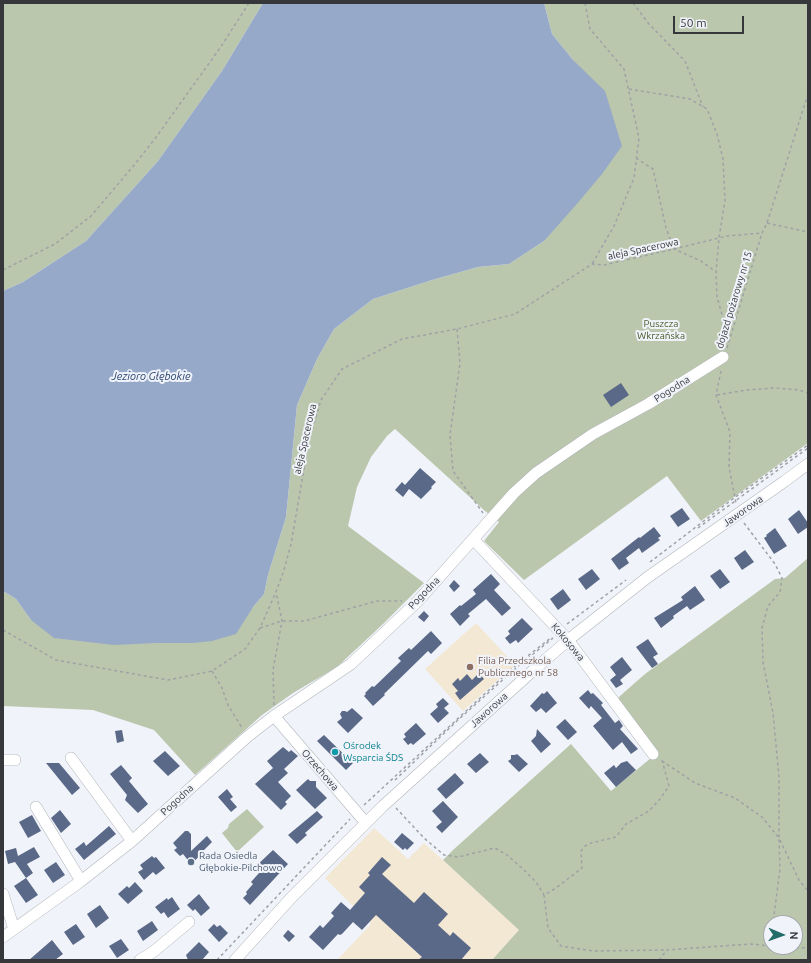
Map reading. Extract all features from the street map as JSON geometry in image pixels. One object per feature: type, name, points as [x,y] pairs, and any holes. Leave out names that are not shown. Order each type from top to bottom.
[{"type":"street","name":"Pogodna","points":[[3,937],[81,881],[132,841],[247,737],[274,716],[351,664],[418,601],[514,493],[554,460],[594,434],[648,404],[723,357]]},
{"type":"street","name":"Jaworowa","points":[[235,960],[291,898],[366,823],[415,776],[568,640],[648,577],[738,515],[808,464]]},
{"type":"street","name":"Kokosowa","points":[[473,539],[568,640],[653,754]]},
{"type":"street","name":"Orzechowa","points":[[274,716],[366,823]]},
{"type":"street","points":[[71,758],[132,841]]},
{"type":"street","points":[[3,760],[15,760]]},
{"type":"street","points":[[36,807],[81,881]]},
{"type":"street","points":[[3,894],[14,929]]},
{"type":"street","points":[[140,960],[153,952],[189,922]]},
{"type":"path","points":[[3,270],[55,244],[91,216],[157,136],[220,48],[249,3]]},
{"type":"path","points":[[585,3],[590,30],[624,69],[639,138],[634,178],[614,226],[592,264]]},
{"type":"path","points":[[633,3],[649,24],[685,62],[703,107]]},
{"type":"path","points":[[629,89],[690,99],[707,109],[717,134],[723,159],[725,200],[719,238],[716,272],[717,297],[729,341]]},
{"type":"path","name":"dojazd pożarowy nr 15","points":[[716,395],[723,357],[808,94]]},
{"type":"path","points":[[636,158],[653,169],[666,228],[674,250],[701,261],[716,272]]},
{"type":"path","points":[[767,222],[808,232]]},
{"type":"path","name":"aleja Spacerowa","points":[[3,630],[56,660],[168,680],[212,672],[245,649],[260,628],[276,592],[291,544],[310,440],[321,400],[342,369],[402,339],[457,329],[515,314],[592,264],[604,265],[674,250],[719,238],[762,233]]},
{"type":"path","points":[[457,329],[460,363],[450,435],[453,471],[488,521]]},
{"type":"path","points":[[774,915],[780,869],[779,777],[774,713],[763,662],[762,628],[768,606],[780,592],[782,578],[774,564],[738,515],[729,467],[730,432],[716,395],[746,390],[775,388],[799,390],[808,393]]},
{"type":"path","points":[[274,716],[273,670],[282,621],[276,592]]},
{"type":"path","points":[[260,628],[282,621],[304,621],[377,601],[418,601]]},
{"type":"path","points":[[212,672],[222,688],[228,705],[247,737]]},
{"type":"path","points":[[653,754],[695,783],[735,798],[762,817],[779,838],[799,880],[808,891]]},
{"type":"path","points":[[544,895],[556,888],[582,868],[581,851],[585,846],[591,843],[616,837],[626,824],[648,811],[660,799],[669,786],[662,760]]},
{"type":"path","points":[[392,805],[424,838],[444,855],[458,857],[495,848],[507,854],[536,882],[544,895],[548,928],[561,946],[593,951],[667,950],[750,944],[763,945]]},
{"type":"path","points":[[659,960],[667,950]]},
{"type":"shaded area","name":"Filia Przedszkola Publicznego nr 58","points":[[476,623],[515,665],[463,711],[425,669]]},
{"type":"shaded area","points":[[374,828],[408,859],[424,843],[520,930],[492,960],[337,960],[371,924],[325,878]]},
{"type":"green space","points":[[3,3],[263,3],[222,71],[158,161],[86,241],[23,282],[3,291]]},
{"type":"green space","name":"Puszcza Wkrzańska","points":[[544,3],[808,3],[808,443],[701,521],[667,476],[524,580],[484,541],[499,522],[395,429],[387,436],[371,457],[357,487],[348,526],[424,583],[337,667],[293,693],[262,715],[195,775],[154,730],[93,710],[3,706],[3,591],[16,599],[31,620],[156,643],[193,643],[253,607],[264,594],[268,575],[286,517],[297,405],[317,359],[334,329],[373,299],[478,267],[509,264],[544,241],[573,60],[552,34]]},
{"type":"green space","points":[[808,558],[808,960],[492,960],[519,930],[443,860],[571,744],[611,791],[651,758],[611,707],[620,696],[645,674],[775,579],[785,578]]},
{"type":"green space","points":[[247,809],[264,827],[237,852],[222,833],[228,828],[229,824]]},
{"type":"water","name":"Jezioro Głębokie","points":[[263,3],[544,3],[552,34],[573,60],[605,91],[622,146],[602,174],[544,241],[509,264],[478,267],[373,299],[334,329],[317,359],[297,405],[286,517],[268,575],[264,594],[253,607],[236,634],[212,641],[193,643],[114,645],[54,638],[31,620],[16,599],[3,591],[3,291],[23,282],[86,241],[158,161],[222,71]]},
{"type":"building","points":[[621,383],[629,395],[611,407],[603,395]]},
{"type":"building","points":[[420,468],[436,482],[421,499],[409,489],[403,497],[395,490],[402,482],[405,485]]},
{"type":"building","points":[[682,508],[690,519],[678,527],[670,516]]},
{"type":"building","points":[[799,510],[808,523],[808,527],[798,534],[788,519]]},
{"type":"building","points":[[654,527],[661,536],[658,538],[660,540],[642,553],[639,548],[626,558],[629,563],[619,570],[611,559]]},
{"type":"building","points":[[775,528],[787,546],[774,554],[764,538]]},
{"type":"building","points":[[745,550],[754,562],[742,570],[734,558]]},
{"type":"building","points":[[592,569],[600,579],[586,590],[578,579]]},
{"type":"building","points":[[720,569],[730,582],[720,589],[710,576]]},
{"type":"building","points":[[491,574],[500,584],[494,590],[511,608],[502,616],[486,599],[468,614],[470,616],[460,626],[450,614],[476,594],[473,590]]},
{"type":"building","points":[[454,580],[460,586],[454,592],[449,586]]},
{"type":"building","points":[[695,586],[705,600],[690,610],[687,606],[673,616],[674,618],[661,628],[654,618],[683,600],[681,597]]},
{"type":"building","points":[[563,589],[571,600],[558,610],[550,599]]},
{"type":"building","points":[[424,611],[429,616],[424,622],[418,617]]},
{"type":"building","points":[[522,618],[533,629],[518,643],[516,640],[510,644],[505,638],[510,634],[508,631]]},
{"type":"building","points":[[431,631],[442,643],[431,654],[428,651],[373,706],[364,696],[366,694],[365,693],[372,686],[374,687],[401,661],[398,658],[409,648],[411,650]]},
{"type":"building","points":[[648,639],[658,654],[653,657],[658,664],[652,668],[636,647]]},
{"type":"building","points":[[622,657],[632,670],[620,680],[623,684],[616,688],[610,680],[616,675],[610,667]]},
{"type":"building","points":[[479,673],[484,679],[460,700],[455,693],[458,691],[452,684],[458,678],[460,681],[467,674],[472,680]]},
{"type":"building","points":[[588,690],[603,703],[601,705],[615,723],[619,720],[623,726],[620,729],[638,749],[631,754],[622,742],[613,750],[593,726],[602,718],[591,706],[589,709],[579,698]]},
{"type":"building","points":[[547,691],[557,703],[546,713],[541,708],[536,712],[530,706],[542,693],[544,694]]},
{"type":"building","points":[[443,698],[449,704],[444,708],[449,713],[438,723],[430,714],[438,707],[436,704]]},
{"type":"building","points":[[352,708],[363,718],[348,733],[337,722],[342,718],[340,714],[342,711],[347,712]]},
{"type":"building","points":[[565,719],[577,732],[568,740],[556,727]]},
{"type":"building","points":[[416,723],[426,734],[413,745],[411,743],[408,745],[403,739],[406,737],[404,734]]},
{"type":"building","points":[[537,729],[551,744],[541,753],[531,741],[536,736]]},
{"type":"building","points":[[122,730],[124,741],[117,743],[115,731]]},
{"type":"building","name":"Ośrodek Wsparcia ŚDS","points":[[324,735],[353,763],[346,770],[317,741]]},
{"type":"building","points":[[283,747],[289,752],[291,750],[298,756],[284,769],[288,773],[278,782],[291,796],[285,802],[287,804],[281,810],[255,784],[273,768],[267,761]]},
{"type":"building","points":[[165,751],[180,766],[168,776],[153,761]]},
{"type":"building","points":[[480,753],[489,762],[476,773],[467,764]]},
{"type":"building","points":[[517,754],[528,764],[519,772],[508,761],[511,759],[511,755]]},
{"type":"building","points":[[627,761],[636,770],[616,787],[604,773],[614,765],[616,768],[621,763]]},
{"type":"building","points":[[46,763],[59,763],[80,788],[72,795]]},
{"type":"building","points":[[121,765],[132,778],[129,781],[148,804],[138,813],[125,800],[127,795],[110,774]]},
{"type":"building","points":[[455,773],[464,783],[446,799],[437,789]]},
{"type":"building","points":[[308,779],[310,781],[316,781],[316,787],[327,798],[315,809],[296,790]]},
{"type":"building","points":[[227,789],[233,797],[230,799],[237,807],[231,812],[218,797]]},
{"type":"building","points":[[443,801],[458,817],[442,833],[436,827],[442,822],[432,811]]},
{"type":"building","points":[[60,810],[71,824],[61,833],[51,818]]},
{"type":"building","points":[[317,811],[323,817],[305,833],[307,835],[297,844],[288,835]]},
{"type":"building","points":[[32,815],[41,831],[28,838],[19,822]]},
{"type":"building","points":[[109,826],[116,834],[84,860],[75,849],[84,842],[86,846]]},
{"type":"building","points":[[185,831],[188,831],[191,834],[191,851],[207,836],[212,842],[191,864],[183,854],[180,856],[174,850],[177,848],[173,843]]},
{"type":"building","points":[[402,833],[414,843],[407,850],[405,848],[403,850],[394,842]]},
{"type":"building","points":[[34,847],[40,857],[27,864],[33,873],[26,878],[15,862],[8,864],[5,851],[16,848],[18,856]]},
{"type":"building","points":[[273,850],[288,864],[250,905],[243,898],[253,884],[251,882],[259,873],[254,868]]},
{"type":"building","points":[[152,856],[154,858],[156,857],[165,868],[156,875],[153,872],[144,880],[138,872],[143,869],[140,865]]},
{"type":"building","points":[[382,857],[391,865],[382,874],[414,903],[424,892],[448,914],[438,925],[450,936],[453,932],[471,948],[461,960],[418,960],[422,957],[376,915],[362,930],[353,922],[342,934],[338,934],[323,950],[309,937],[320,925],[323,928],[334,916],[331,913],[341,902],[350,910],[365,893],[359,887],[370,875],[368,873]]},
{"type":"building","points":[[56,862],[65,875],[53,883],[44,870]]},
{"type":"building","points":[[26,878],[38,895],[26,903],[14,886]]},
{"type":"building","points":[[135,882],[143,891],[128,904],[118,894],[127,886],[129,888]]},
{"type":"building","points":[[199,894],[210,908],[201,916],[195,909],[193,911],[187,905]]},
{"type":"building","points":[[172,897],[180,909],[168,918],[164,912],[161,914],[155,907],[167,898],[168,900]]},
{"type":"building","points":[[100,905],[109,918],[96,928],[87,914]]},
{"type":"building","points":[[152,921],[158,930],[143,941],[137,931]]},
{"type":"building","points":[[76,924],[85,937],[73,945],[64,932]]},
{"type":"building","points":[[214,924],[217,927],[220,925],[228,933],[219,942],[208,930]]},
{"type":"building","points":[[288,930],[295,936],[289,942],[283,936]]},
{"type":"building","points":[[121,939],[129,950],[117,958],[109,946]]},
{"type":"building","points":[[52,940],[63,954],[55,960],[29,960]]},
{"type":"building","points":[[199,942],[209,952],[202,960],[188,960],[186,955]]},
{"type":"place","name":"Filia Przedszkola Publicznego nr 58","points":[[470,667]]},
{"type":"place","name":"Ośrodek Wsparcia ŚDS","points":[[335,752]]},
{"type":"place","name":"Rada Osiedla Głębokie-Pilchowo","points":[[191,862]]}]
